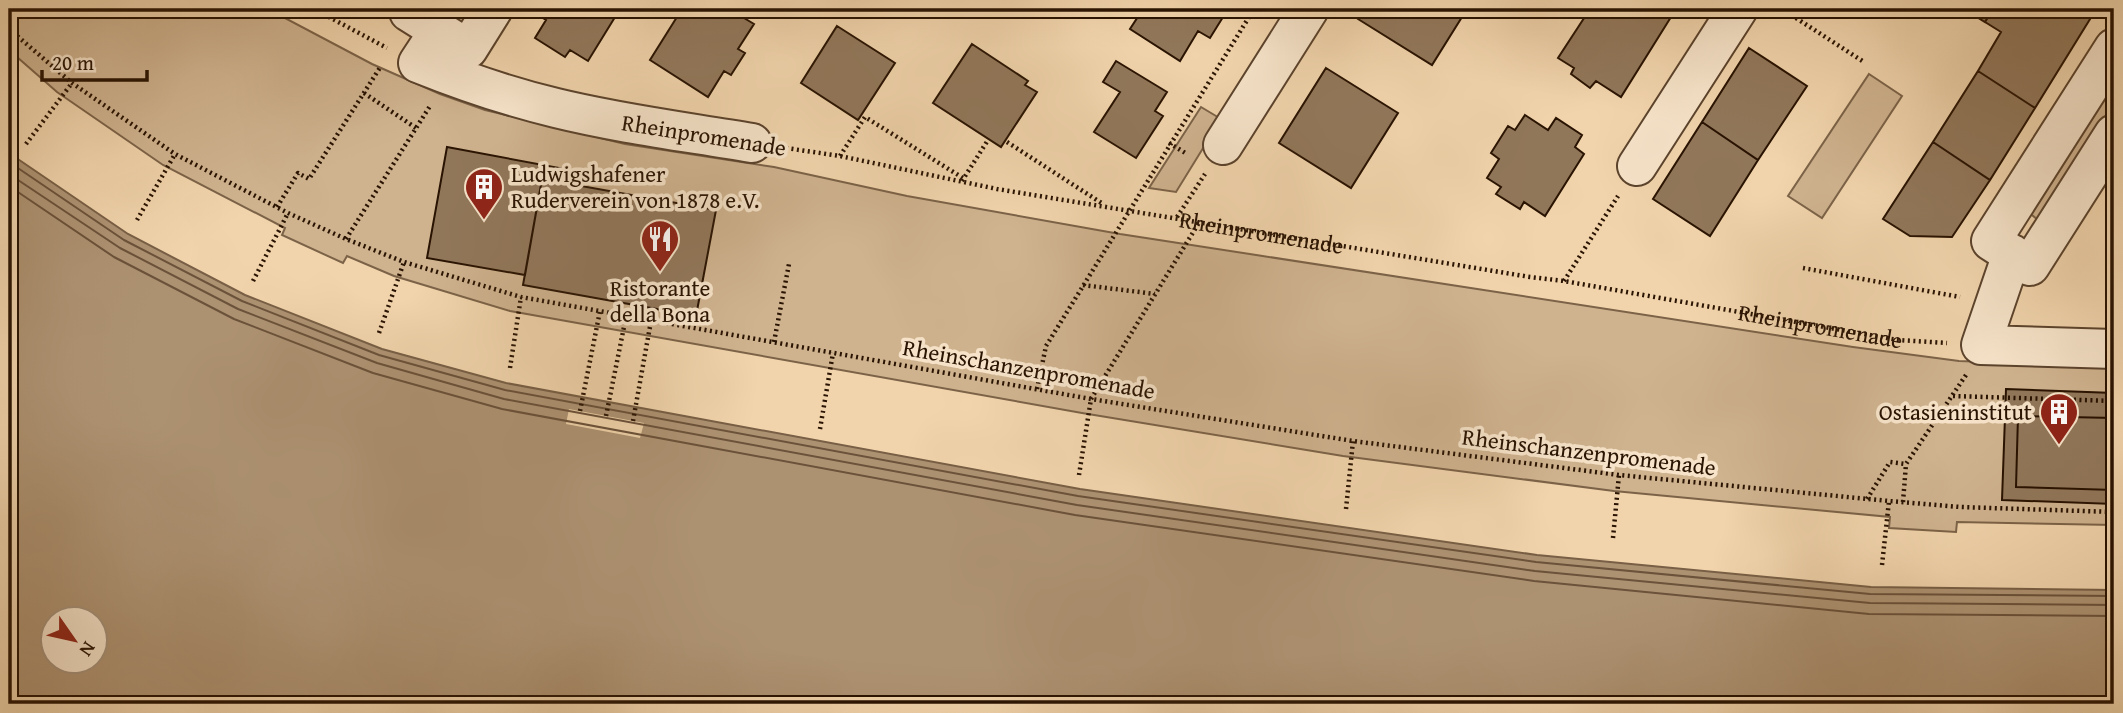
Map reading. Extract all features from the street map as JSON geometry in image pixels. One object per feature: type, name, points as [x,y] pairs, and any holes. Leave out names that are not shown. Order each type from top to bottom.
[{"type":"street","points":[[425,20],[468,49],[493,9]]},
{"type":"street","points":[[1223,145],[1309,9]]},
{"type":"street","points":[[1637,166],[1738,9]]},
{"type":"street","name":"Rheinpromenade","points":[[425,20],[418,63],[449,75],[555,108],[752,143]]},
{"type":"street","points":[[2114,48],[1991,241],[2030,266],[2114,134]]},
{"type":"street","points":[[2012,254],[1981,345],[2114,349]]},
{"type":"path","points":[[277,207],[298,173],[309,179],[391,50],[314,9]]},
{"type":"path","points":[[1037,389],[1046,346],[1254,9]]},
{"type":"path","points":[[1782,9],[1864,62]]},
{"type":"path","name":"Rheinschanzenpromenade","points":[[9,29],[72,83],[176,154],[288,213],[404,262],[521,297],[1091,399],[1353,441],[1619,475],[1867,499],[1960,507],[2114,512]]},
{"type":"path","points":[[346,239],[449,75]]},
{"type":"path","points":[[26,144],[72,83]]},
{"type":"path","points":[[364,93],[416,128]]},
{"type":"path","points":[[840,156],[865,117],[962,180],[988,140]]},
{"type":"path","points":[[1007,142],[1107,206]]},
{"type":"path","name":"Rheinpromenade","points":[[752,143],[1898,340],[1981,345]]},
{"type":"path","points":[[1177,217],[1223,145]]},
{"type":"path","points":[[137,220],[176,154]]},
{"type":"path","points":[[1564,281],[1637,166]]},
{"type":"path","points":[[253,281],[288,213]]},
{"type":"path","points":[[1079,475],[1091,399],[1200,221]]},
{"type":"path","points":[[379,333],[404,262]]},
{"type":"path","points":[[774,343],[789,264]]},
{"type":"path","points":[[1803,268],[1995,304]]},
{"type":"path","points":[[1083,285],[1155,294]]},
{"type":"path","points":[[510,368],[521,297]]},
{"type":"path","points":[[580,411],[600,312]]},
{"type":"path","points":[[606,416],[626,317]]},
{"type":"path","points":[[633,421],[651,321]]},
{"type":"path","points":[[1903,502],[1906,464],[1977,359],[1981,345]]},
{"type":"path","points":[[820,429],[833,353]]},
{"type":"path","points":[[1953,396],[2114,401]]},
{"type":"path","points":[[1346,509],[1353,441]]},
{"type":"path","points":[[1867,499],[1890,462],[1906,464]]},
{"type":"path","points":[[1613,538],[1619,475]]},
{"type":"path","points":[[1882,565],[1889,501]]},
{"type":"shaded area","points":[[9,9],[268,9],[372,64],[440,94],[485,110],[625,144],[774,167],[907,196],[1120,234],[1853,347],[1959,361],[2114,366],[2114,525],[1957,522],[1956,532],[1889,528],[1890,517],[1614,491],[1343,456],[1082,413],[510,311],[394,276],[347,256],[343,263],[282,235],[285,228],[163,165],[57,92],[9,50]]},
{"type":"shaded area","points":[[2114,65],[2114,119],[2037,219],[2028,212]]},
{"type":"shaded area","points":[[1869,74],[1902,96],[1822,218],[1788,196]]},
{"type":"shaded area","points":[[1201,107],[1221,119],[1176,192],[1149,188]]},
{"type":"water","points":[[9,153],[128,234],[245,295],[382,349],[506,383],[1080,489],[1537,555],[1871,587],[2114,590],[2114,704],[9,704]]},
{"type":"pier","points":[[569,409],[644,423],[640,438],[566,424]]},
{"type":"building","points":[[542,9],[620,9],[588,61],[570,50],[565,57],[535,38],[546,20],[538,15]]},
{"type":"building","points":[[682,9],[729,9],[754,24],[738,49],[745,53],[731,75],[724,71],[708,97],[650,60]]},
{"type":"building","points":[[1143,9],[1228,9],[1210,38],[1198,31],[1180,61],[1130,29]]},
{"type":"building","points":[[1364,9],[1467,9],[1432,65],[1358,19]]},
{"type":"building","points":[[1590,9],[1676,9],[1621,97],[1596,81],[1590,88],[1571,74],[1574,68],[1558,58]]},
{"type":"building","points":[[1964,9],[1993,9],[1985,22]]},
{"type":"building","points":[[1993,9],[2095,11],[2035,108],[1978,71],[2001,32],[1985,22]]},
{"type":"building","points":[[837,26],[895,63],[858,120],[801,83]]},
{"type":"building","points":[[972,44],[1028,81],[1025,85],[1037,92],[1001,147],[933,103]]},
{"type":"building","points":[[1749,48],[1807,86],[1758,160],[1702,122]]},
{"type":"building","points":[[1116,61],[1167,92],[1155,111],[1163,116],[1136,158],[1094,132],[1120,92],[1103,82]]},
{"type":"building","points":[[1326,68],[1398,113],[1351,188],[1279,143]]},
{"type":"building","points":[[1978,71],[2035,108],[1990,180],[1933,142]]},
{"type":"building","points":[[1525,115],[1548,130],[1556,118],[1582,135],[1575,147],[1584,154],[1545,216],[1524,202],[1520,209],[1496,194],[1501,187],[1487,178],[1499,159],[1491,153],[1508,126],[1515,130]]},
{"type":"building","points":[[1702,122],[1758,160],[1710,236],[1653,199]]},
{"type":"building","points":[[1933,142],[1990,180],[1952,237],[1910,236],[1883,219]]},
{"type":"building","name":"Ludwigshafener Ruderverein von 1878 e.V.","points":[[447,147],[570,170],[568,184],[542,179],[525,275],[427,258]]},
{"type":"building","points":[[542,179],[716,210],[696,316],[523,285]]},
{"type":"building","name":"Ostasieninstitut","points":[[2006,389],[2114,393],[2114,504],[2002,500]]},
{"type":"building","points":[[2018,416],[2114,418],[2114,490],[2016,487]]},
{"type":"place","name":"Ludwigshafener Ruderverein von 1878 e.V.","points":[[484,221]]},
{"type":"place","name":"Ristorante della Bona","points":[[660,273]]},
{"type":"place","name":"Ostasieninstitut","points":[[2059,446]]}]
